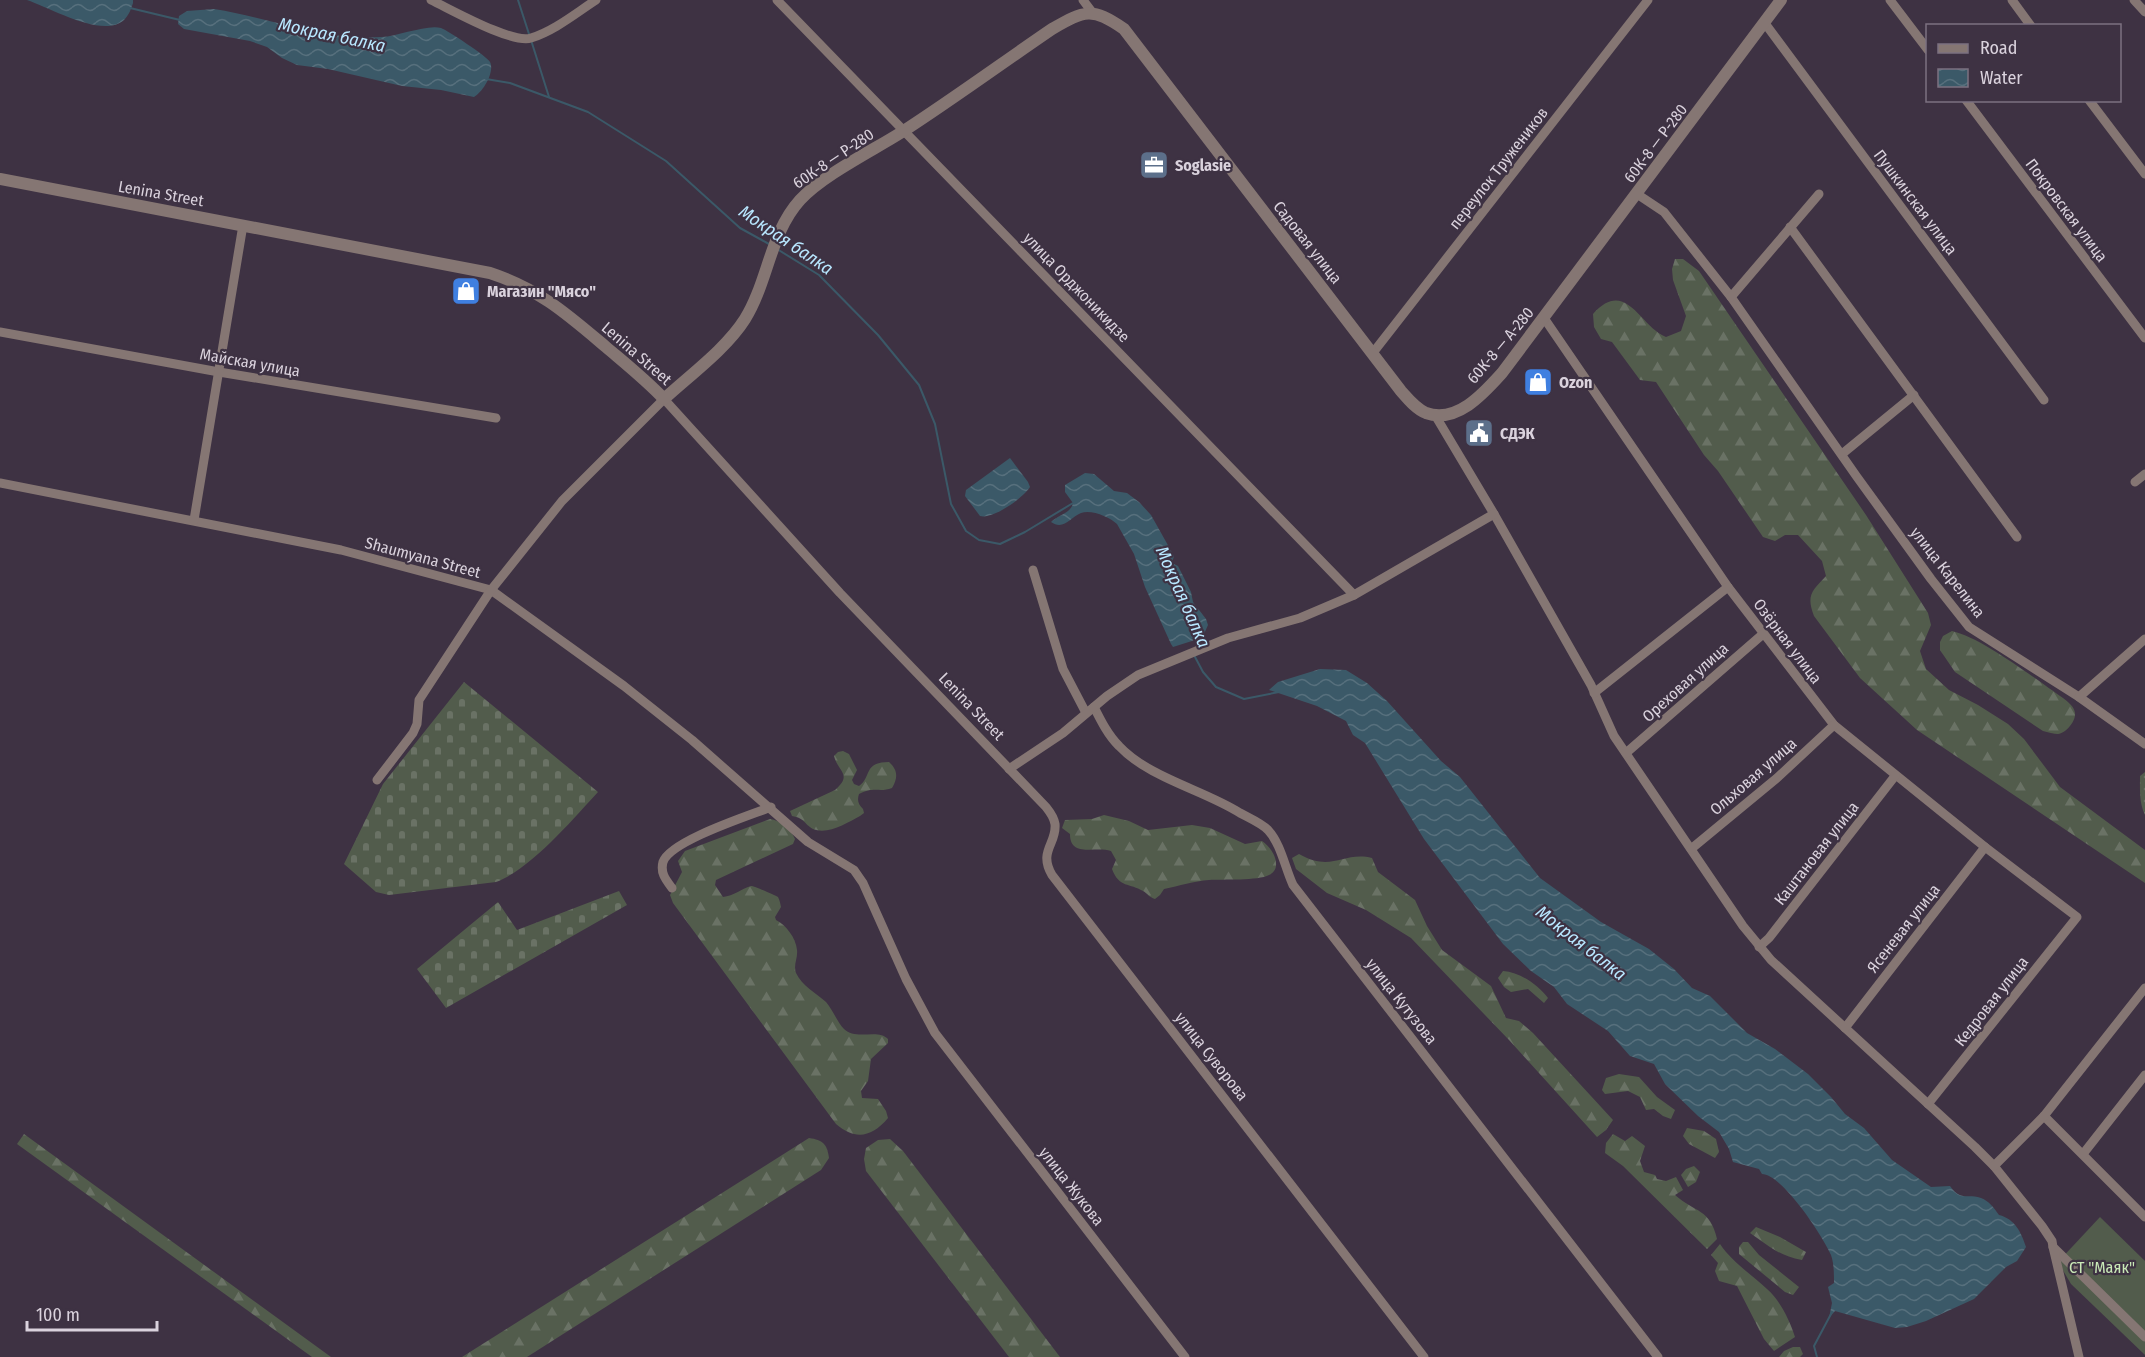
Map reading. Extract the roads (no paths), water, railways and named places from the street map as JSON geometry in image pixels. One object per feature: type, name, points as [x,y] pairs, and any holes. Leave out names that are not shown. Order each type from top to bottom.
[{"type":"street","points":[[431,0],[511,38],[529,39],[544,33],[596,0]]},
{"type":"street","name":"улица Орджоникидзе","points":[[777,0],[1354,595]]},
{"type":"street","name":"Садовая улица","points":[[1083,0],[1092,12],[1106,17],[1124,29],[1372,354],[1413,404],[1424,412],[1435,415],[1494,514],[1594,693],[1614,736],[1759,947],[1994,1166],[2042,1226],[2052,1241],[2053,1247]]},
{"type":"street","name":"переулок Тружеников","points":[[1372,354],[1648,0]]},
{"type":"street","name":"60К-8 — Р-280","points":[[1554,304],[1781,0]]},
{"type":"street","points":[[1890,0],[1926,47]]},
{"type":"street","points":[[2012,0],[2030,24]]},
{"type":"street","points":[[2134,0],[2145,12]]},
{"type":"street","name":"60К-8 — Р-280","points":[[664,399],[723,344],[745,320],[779,233],[807,192],[904,130],[1052,29],[1073,16],[1092,12]]},
{"type":"street","name":"Пушкинская улица","points":[[1764,22],[2044,400]]},
{"type":"street","name":"Покровская улица","points":[[1968,102],[2145,338]]},
{"type":"street","points":[[2091,102],[2145,174]]},
{"type":"street","name":"Lenina Street","points":[[0,179],[473,268],[510,279],[541,295],[563,311],[664,399],[840,594],[1009,769]]},
{"type":"street","name":"улица Карелина","points":[[1637,194],[1664,212],[1731,297],[1931,579],[1969,627],[2079,697],[2145,744]]},
{"type":"street","points":[[1731,297],[1819,194]]},
{"type":"street","points":[[194,520],[243,225]]},
{"type":"street","points":[[1790,227],[2017,537]]},
{"type":"street","name":"60К-8 — А-280","points":[[1435,415],[1458,411],[1484,393],[1554,304]]},
{"type":"street","name":"Озёрная улица","points":[[1544,318],[1728,588],[1834,725],[1895,776],[2077,917]]},
{"type":"street","name":"Майская улица","points":[[0,332],[219,372],[496,418]]},
{"type":"street","points":[[1842,453],[1914,395]]},
{"type":"street","points":[[377,780],[413,733],[417,724],[419,700],[491,590],[562,501],[664,399]]},
{"type":"street","points":[[2135,482],[2145,474]]},
{"type":"street","name":"Shaumyana Street","points":[[0,483],[340,550],[491,590],[624,686],[692,740],[771,807],[808,842],[854,870],[863,883],[906,979],[935,1033]]},
{"type":"street","points":[[1009,769],[1063,733],[1123,685],[1156,667],[1228,638],[1300,618],[1354,595],[1494,514]]},
{"type":"street","name":"улица Кутузова","points":[[1033,570],[1063,669],[1113,740],[1128,754],[1156,772],[1232,808],[1268,830],[1293,885],[1658,1357]]},
{"type":"street","points":[[1594,693],[1728,588]]},
{"type":"street","name":"Ореховая улица","points":[[1626,753],[1763,633]]},
{"type":"street","points":[[2079,697],[2145,639]]},
{"type":"street","name":"Ольховая улица","points":[[1691,849],[1777,778],[1834,725]]},
{"type":"street","name":"улица Суворова","points":[[1009,769],[1053,816],[1054,833],[1047,848],[1046,858],[1052,875],[1424,1357]]},
{"type":"street","name":"Каштановая улица","points":[[1759,947],[1769,938],[1895,776]]},
{"type":"street","points":[[672,888],[663,875],[663,862],[672,849],[686,841],[771,807]]},
{"type":"street","name":"Ясеневая улица","points":[[1845,1028],[1985,847]]},
{"type":"street","name":"Кедровая улица","points":[[1928,1104],[2077,917]]},
{"type":"street","points":[[1994,1166],[2044,1116],[2145,988]]},
{"type":"street","name":"улица Жукова","points":[[935,1033],[1185,1357]]},
{"type":"street","points":[[2083,1154],[2145,1075]]},
{"type":"street","points":[[2044,1116],[2142,1214]]},
{"type":"street","points":[[2142,1214],[2145,1202]]},
{"type":"street","points":[[2053,1247],[2145,1337]]},
{"type":"street","points":[[2053,1247],[2079,1357]]},
{"type":"water","points":[[27,0],[133,0],[133,3],[124,20],[115,25],[103,26],[77,20]]},
{"type":"water","points":[[214,9],[340,36],[382,37],[435,27],[441,28],[488,59],[491,66],[490,76],[474,97],[441,90],[402,86],[328,69],[297,65],[267,47],[250,41],[184,29],[178,24],[179,16],[187,11]]},
{"type":"water","points":[[1010,458],[1030,487],[1007,507],[992,515],[980,516],[965,496],[966,490]]},
{"type":"water","points":[[1085,473],[1094,474],[1114,491],[1127,493],[1151,515],[1174,556],[1172,563],[1178,566],[1191,592],[1193,602],[1206,619],[1208,625],[1204,634],[1195,640],[1173,647],[1145,587],[1134,554],[1114,521],[1100,514],[1085,512],[1060,525],[1051,522],[1072,506],[1073,503],[1065,492],[1065,485]]},
{"type":"water","points":[[1320,669],[1346,670],[1367,683],[1387,701],[1441,761],[1460,777],[1540,878],[1601,922],[1649,949],[1674,969],[1692,988],[1710,996],[1747,1033],[1775,1049],[1808,1074],[1845,1114],[1864,1128],[1892,1160],[1931,1187],[1950,1186],[1961,1196],[1984,1199],[1999,1215],[2013,1223],[2026,1247],[2017,1261],[2006,1267],[1974,1299],[1907,1327],[1895,1328],[1835,1311],[1829,1318],[1832,1303],[1828,1287],[1834,1283],[1832,1258],[1820,1234],[1791,1195],[1780,1184],[1762,1174],[1759,1169],[1733,1162],[1729,1149],[1719,1132],[1698,1116],[1665,1084],[1654,1064],[1630,1056],[1608,1031],[1567,1004],[1554,987],[1531,971],[1503,944],[1424,839],[1365,743],[1353,735],[1346,721],[1317,706],[1269,690],[1278,682]]},
{"type":"waterway","points":[[518,0],[529,34]]},
{"type":"waterway","name":"Мокрая балка","points":[[130,8],[180,20]]},
{"type":"waterway","points":[[531,40],[549,97]]},
{"type":"waterway","name":"Мокрая балка","points":[[486,79],[510,83],[588,112],[666,161],[740,228],[769,244]]},
{"type":"waterway","name":"Мокрая балка","points":[[777,249],[819,275],[878,335],[919,385],[935,424],[951,504],[966,531],[979,540],[1000,544],[1073,503]]},
{"type":"waterway","name":"Мокрая балка","points":[[1194,655],[1203,672],[1216,687],[1244,699],[1279,692]]},
{"type":"waterway","name":"Мокрая балка","points":[[1817,1357],[1814,1346],[1831,1314]]},
{"type":"place","name":"Soglasie","points":[[1154,165]]},
{"type":"place","name":"Магазин \"Мясо\"","points":[[466,291]]},
{"type":"place","name":"Ozon","points":[[1538,382]]},
{"type":"place","name":"СДЭК","points":[[1479,433]]},
{"type":"park label","name":"СТ \"Маяк\"","points":[[2102,1267]]}]
